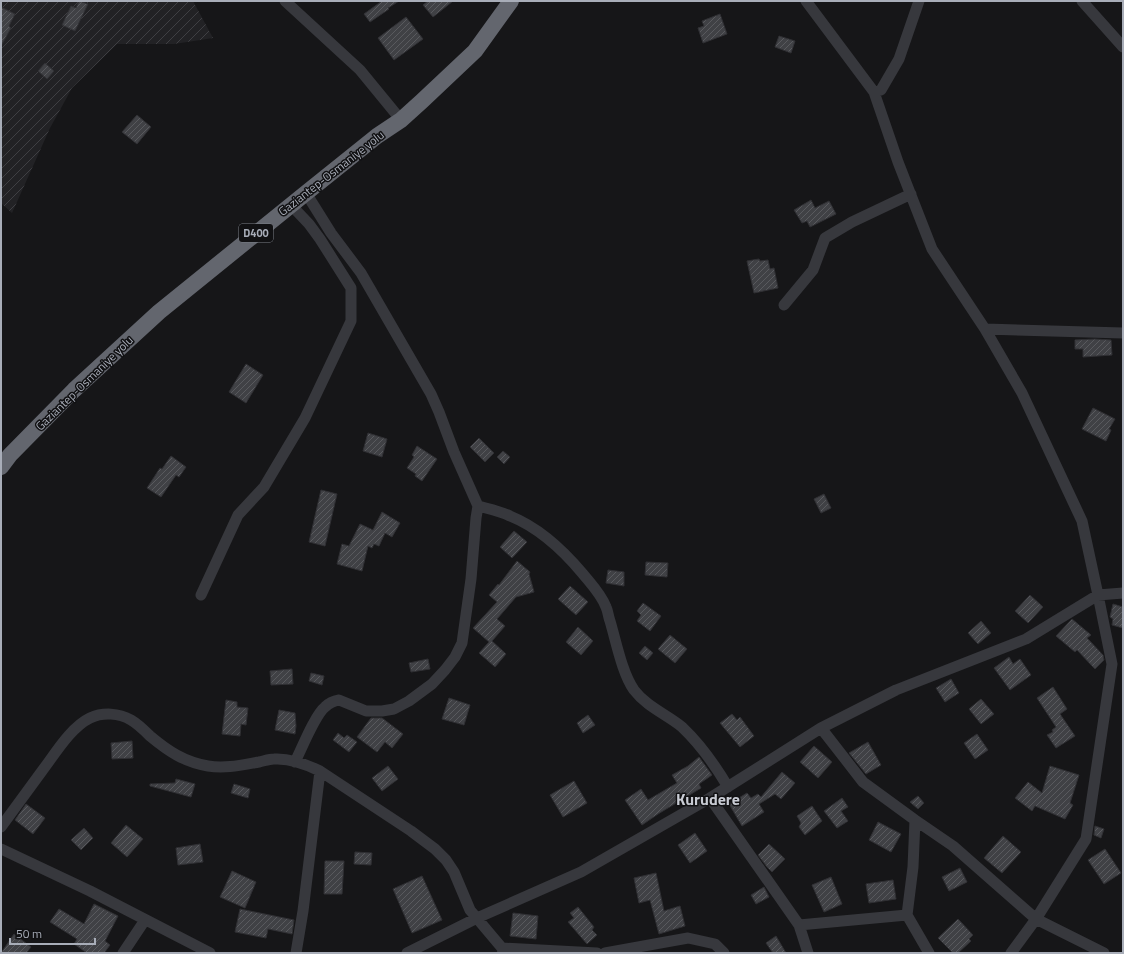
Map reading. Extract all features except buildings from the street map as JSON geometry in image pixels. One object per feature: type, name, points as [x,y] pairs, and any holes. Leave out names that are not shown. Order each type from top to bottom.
[{"type":"highway","name":"Gaziantep-Osmaniye yolu","points":[[1,467],[10,455],[74,390],[159,312],[377,136],[401,120],[475,51],[511,1]]},
{"type":"street","points":[[285,1],[360,70],[401,120]]},
{"type":"street","points":[[806,1],[874,92],[898,162],[932,249],[985,329],[1022,393],[1082,521],[1098,595],[1112,664],[1086,839],[1036,919],[1011,953]]},
{"type":"street","points":[[874,92],[881,90],[899,59],[919,1]]},
{"type":"street","points":[[1082,1],[1123,47]]},
{"type":"street","points":[[295,762],[320,712],[324,707],[338,700],[366,711],[394,709],[432,684],[455,657],[462,643],[471,579],[478,506],[454,452],[431,394],[361,273],[331,233],[306,193]]},
{"type":"street","points":[[784,305],[813,270],[825,238],[852,222],[911,194]]},
{"type":"street","points":[[200,595],[238,515],[264,487],[305,418],[351,321],[351,288],[320,239],[309,224],[291,205]]},
{"type":"street","points":[[985,329],[1123,333]]},
{"type":"street","points":[[478,506],[510,515],[528,525],[545,536],[571,560],[598,593],[606,607],[626,675],[633,689],[645,702],[680,726],[695,740],[710,758],[728,787]]},
{"type":"street","points":[[406,953],[477,918],[581,872],[710,798],[821,728],[896,690],[1026,640],[1098,595],[1123,593]]},
{"type":"street","points":[[1,827],[70,734],[80,724],[101,715],[113,714],[123,716],[132,721],[167,750],[196,764],[226,767],[274,759],[295,762],[320,771],[411,831],[435,849],[446,860],[454,872],[470,910],[502,951],[597,953]]},
{"type":"street","points":[[821,728],[863,782],[953,846],[1036,919],[1104,953]]},
{"type":"street","points":[[296,953],[303,911],[320,771]]},
{"type":"street","points":[[710,798],[799,925],[808,953]]},
{"type":"street","points":[[915,820],[913,867],[907,915],[929,953]]},
{"type":"street","points":[[1,849],[90,891],[210,953]]},
{"type":"street","points":[[799,925],[907,915]]},
{"type":"street","points":[[123,953],[145,920]]},
{"type":"street","points":[[605,953],[688,938],[715,944],[724,953]]},
{"type":"shaded area","points":[[1,1],[193,1],[213,38],[174,44],[117,44],[72,88],[50,128],[12,213],[1,203]]},
{"type":"district","name":"Kurudere","points":[[708,799]]}]
